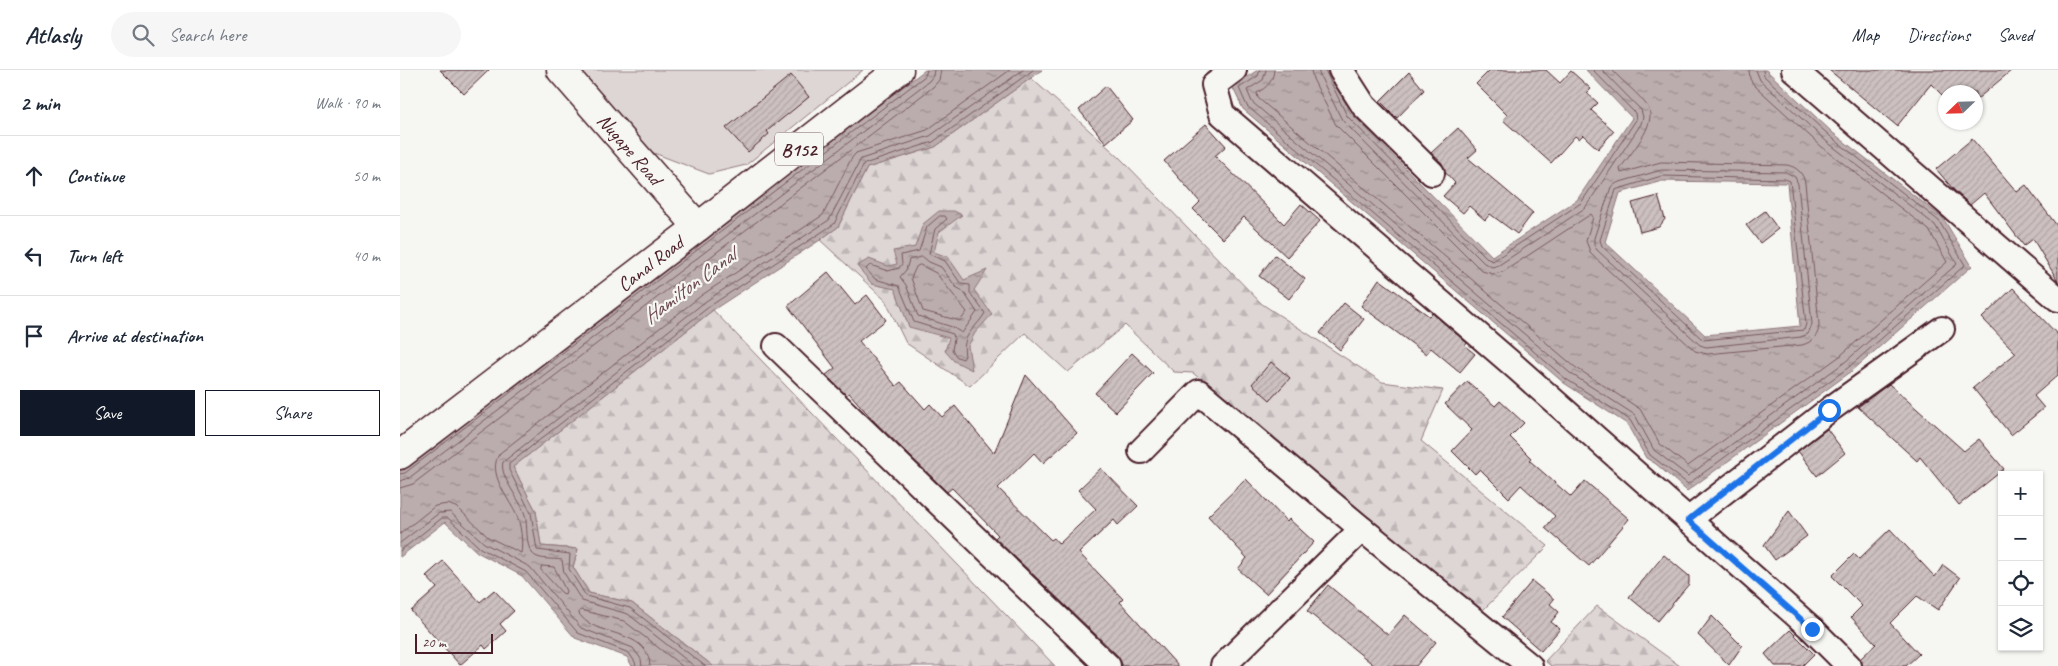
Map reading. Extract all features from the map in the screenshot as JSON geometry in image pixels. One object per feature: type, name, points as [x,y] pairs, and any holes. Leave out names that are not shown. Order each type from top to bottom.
[{"type":"main road","name":"Nugape Road","points":[[561,70],[698,228]]},
{"type":"main road","name":"Canal Road","points":[[400,455],[698,228],[899,70]]},
{"type":"street","points":[[1234,70],[1214,85],[1222,114],[1511,363],[1812,629],[1849,666]]},
{"type":"street","points":[[1341,70],[1364,106],[1432,173]]},
{"type":"street","points":[[1794,70],[2058,299]]},
{"type":"street","points":[[1688,520],[1829,410],[1942,329]]},
{"type":"street","points":[[776,346],[1108,666]]},
{"type":"street","points":[[1141,451],[1199,392],[1362,529],[1530,666]]},
{"type":"street","points":[[1223,666],[1362,529]]},
{"type":"green space","points":[[580,70],[863,70],[746,165],[709,174],[646,150]]},
{"type":"green space","points":[[1031,78],[1120,158],[1262,304],[1382,382],[1443,390],[1421,441],[1548,546],[1482,611],[1389,537],[1193,373],[1174,372],[1125,325],[1068,372],[1025,333],[970,386],[906,343],[885,300],[820,240],[838,227],[867,168],[935,147]]},
{"type":"green space","points":[[713,310],[1055,666],[713,666],[632,603],[589,593],[573,567],[578,549],[541,546],[536,511],[513,467]]},
{"type":"green space","points":[[1597,606],[1680,666],[1551,666],[1545,661]]},
{"type":"water","name":"Hamilton Canal","points":[[925,70],[1042,70],[935,147],[867,168],[838,227],[713,310],[513,467],[536,511],[541,546],[578,549],[573,567],[589,593],[632,603],[713,666],[632,666],[627,657],[575,638],[522,576],[477,552],[445,522],[400,557],[400,471]]},
{"type":"water","points":[[1258,70],[1329,70],[1350,112],[1492,256],[1577,200],[1632,118],[1586,70],[1766,70],[1833,133],[1943,218],[1972,266],[1852,371],[1687,491],[1656,464],[1646,458],[1627,424],[1564,383],[1243,109],[1232,86]],"holes":[[[1662,181],[1787,183],[1800,326],[1705,335],[1605,242],[1620,193]]]},
{"type":"water","points":[[939,211],[954,211],[962,215],[939,232],[934,252],[948,257],[964,280],[987,270],[974,290],[992,314],[975,333],[968,346],[972,370],[954,361],[945,351],[949,338],[909,327],[895,289],[872,284],[857,266],[869,259],[888,266],[897,264],[893,251],[915,247],[923,224]]},
{"type":"building","points":[[440,70],[489,70],[464,94]]},
{"type":"building","points":[[1490,70],[1546,70],[1560,83],[1571,71],[1591,89],[1587,93],[1598,103],[1591,110],[1614,131],[1598,149],[1583,135],[1579,139],[1575,136],[1551,163],[1503,120],[1507,115],[1476,84]]},
{"type":"building","points":[[1829,70],[2012,70],[1983,94],[1983,85],[1938,85],[1938,91],[1931,84],[1897,126]]},
{"type":"building","points":[[1409,72],[1424,90],[1397,118],[1380,101]]},
{"type":"building","points":[[791,75],[809,97],[767,131],[769,134],[748,152],[726,128]]},
{"type":"building","points":[[1106,86],[1133,120],[1106,143],[1079,110]]},
{"type":"building","points":[[1206,124],[1226,146],[1215,156],[1284,224],[1301,204],[1320,221],[1287,257],[1244,217],[1223,239],[1193,209],[1200,202],[1164,161]]},
{"type":"building","points":[[1458,128],[1477,150],[1468,158],[1533,213],[1517,234],[1490,214],[1485,220],[1469,206],[1463,213],[1443,196],[1455,183],[1445,172],[1442,163],[1431,153]]},
{"type":"building","points":[[1972,139],[2017,192],[2026,185],[2058,227],[2058,281],[2033,239],[2024,246],[1984,193],[1970,205],[1936,169]]},
{"type":"building","points":[[1658,196],[1665,219],[1659,227],[1640,232],[1632,203]]},
{"type":"building","points":[[1765,211],[1778,229],[1760,243],[1746,225]]},
{"type":"building","points":[[1275,255],[1305,279],[1289,299],[1259,276]]},
{"type":"building","points":[[828,272],[855,305],[867,295],[886,320],[859,341],[896,386],[901,382],[925,409],[930,404],[942,417],[955,406],[994,453],[1026,375],[1077,433],[1043,463],[1034,453],[998,488],[1051,540],[1054,538],[1059,544],[1096,509],[1078,490],[1101,468],[1138,506],[1118,525],[1114,520],[1079,553],[1123,599],[1120,602],[1178,666],[1123,666],[1118,656],[995,538],[998,535],[952,488],[947,492],[873,420],[849,393],[846,395],[826,375],[835,368],[788,306]]},
{"type":"building","points":[[1379,279],[1429,316],[1432,313],[1467,343],[1465,346],[1475,354],[1460,372],[1431,348],[1426,354],[1361,306]]},
{"type":"building","points":[[2013,288],[2058,335],[2058,375],[2034,396],[2044,408],[2011,435],[1973,388],[2016,353],[1982,318]]},
{"type":"building","points":[[1344,303],[1364,319],[1340,350],[1320,333]]},
{"type":"building","points":[[1132,353],[1153,373],[1116,412],[1095,393]]},
{"type":"building","points":[[1271,362],[1290,378],[1270,400],[1252,384]]},
{"type":"building","points":[[1467,381],[1495,406],[1500,401],[1524,423],[1510,437],[1531,458],[1529,460],[1571,497],[1585,481],[1629,519],[1589,566],[1545,528],[1555,516],[1521,485],[1509,498],[1480,469],[1475,474],[1452,451],[1472,430],[1445,404]]},
{"type":"building","points":[[1889,384],[1964,451],[1979,439],[2004,469],[1998,471],[1998,474],[1959,505],[1920,457],[1917,461],[1858,407]]},
{"type":"building","points":[[1827,429],[1845,453],[1817,476],[1798,451]]},
{"type":"building","points":[[1246,479],[1287,522],[1289,519],[1314,542],[1266,594],[1238,569],[1247,558],[1208,516]]},
{"type":"building","points":[[1789,511],[1807,536],[1775,560],[1764,545]]},
{"type":"building","points":[[1890,529],[1935,577],[1943,565],[1960,578],[1938,610],[1917,596],[1890,623],[1919,654],[1906,666],[1862,666],[1860,659],[1876,644],[1851,617],[1862,606],[1832,576],[1854,554],[1859,559]]},
{"type":"building","points":[[1664,555],[1689,576],[1689,584],[1658,621],[1629,597]]},
{"type":"building","points":[[443,561],[480,602],[494,590],[514,611],[500,624],[506,631],[486,649],[483,645],[460,665],[411,611],[437,588],[426,576]]},
{"type":"building","points":[[1532,581],[1554,599],[1550,604],[1559,612],[1551,622],[1560,629],[1541,651],[1502,617]]},
{"type":"building","points":[[1328,585],[1388,635],[1405,615],[1436,642],[1416,666],[1375,666],[1307,611]]},
{"type":"building","points":[[1712,616],[1742,646],[1729,665],[1698,635]]},
{"type":"building","points":[[1790,630],[1814,654],[1802,666],[1775,666],[1765,654]]},
{"type":"route","points":[[1812,629],[1688,520],[1829,410]]}]
